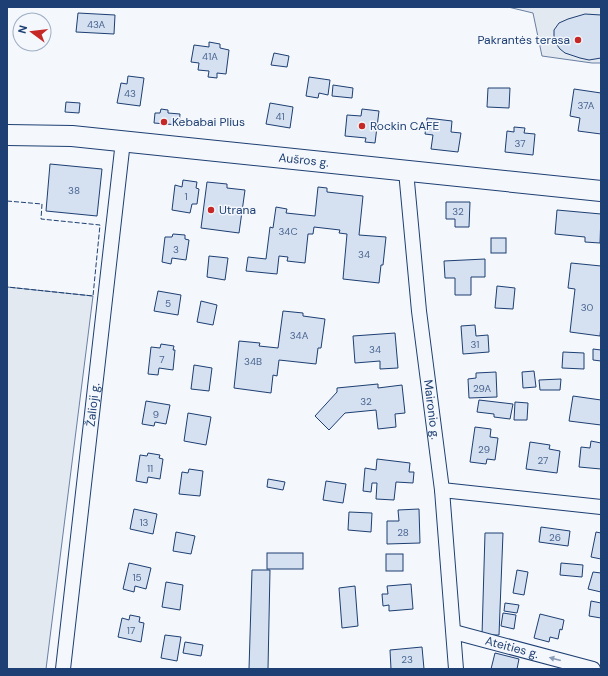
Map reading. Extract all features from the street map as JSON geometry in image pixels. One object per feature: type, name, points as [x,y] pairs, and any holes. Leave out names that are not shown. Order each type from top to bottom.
[{"type":"street","name":"Aušros g.","points":[[7,135],[72,136],[601,191]]},
{"type":"street","name":"Žalioji g.","points":[[63,669],[123,141]]},
{"type":"street","name":"Maironio g.","points":[[406,171],[420,311],[442,490],[454,632]]},
{"type":"street","points":[[442,490],[601,507]]},
{"type":"street","points":[[454,632],[456,669]]},
{"type":"street","name":"Ateities g.","points":[[454,632],[593,669]]},
{"type":"shaded area","points":[[508,7],[601,7],[601,63],[542,56],[533,13]]},
{"type":"shaded area","points":[[7,287],[93,296],[46,669],[7,669]]},
{"type":"building","points":[[78,13],[115,15],[114,34],[76,32]]},
{"type":"building","name":"Pakrantės terasa","points":[[585,14],[601,15],[601,58],[589,60],[580,58],[565,53],[557,45],[554,30],[559,23]]},
{"type":"building","points":[[209,42],[220,44],[220,48],[229,50],[226,74],[217,73],[217,78],[208,77],[209,71],[198,70],[199,63],[191,62],[194,45],[209,47]]},
{"type":"building","points":[[274,53],[289,56],[287,67],[271,65]]},
{"type":"building","points":[[128,76],[144,78],[140,106],[117,103],[121,83],[127,84]]},
{"type":"building","points":[[309,77],[330,80],[328,95],[319,93],[318,98],[306,96]]},
{"type":"building","points":[[333,85],[353,88],[352,98],[332,96]]},
{"type":"building","points":[[488,88],[510,88],[509,108],[487,107]]},
{"type":"building","points":[[574,89],[601,93],[601,134],[578,131],[580,118],[570,116]]},
{"type":"building","points":[[66,102],[80,103],[79,113],[65,112]]},
{"type":"building","points":[[270,103],[293,107],[290,128],[266,124]]},
{"type":"building","points":[[161,109],[168,110],[168,113],[180,114],[179,125],[154,123],[155,113],[160,113]]},
{"type":"building","name":"Rockin CAFE","points":[[362,109],[379,111],[375,143],[365,142],[366,138],[345,136],[347,115],[361,116]]},
{"type":"building","points":[[427,118],[452,121],[451,132],[461,133],[458,152],[431,149],[433,135],[425,134]]},
{"type":"building","points":[[514,127],[525,128],[524,133],[535,134],[533,155],[505,152],[507,131],[514,132]]},
{"type":"building","points":[[50,164],[102,169],[97,216],[46,211]]},
{"type":"building","points":[[183,180],[197,182],[196,188],[199,189],[197,204],[192,204],[190,213],[172,210],[175,185],[182,187]]},
{"type":"building","points":[[207,182],[227,184],[227,188],[245,190],[239,233],[201,228]]},
{"type":"building","points":[[318,187],[327,188],[327,192],[363,196],[359,235],[386,237],[383,265],[381,265],[379,283],[343,279],[347,234],[339,233],[340,230],[314,227],[313,234],[308,234],[305,263],[287,261],[288,257],[279,256],[277,274],[246,271],[248,257],[266,259],[270,227],[273,228],[276,207],[287,209],[286,213],[315,216]]},
{"type":"building","points":[[446,202],[470,202],[469,227],[455,227],[455,219],[446,219]]},
{"type":"building","points":[[557,210],[601,214],[600,243],[585,242],[585,237],[555,234]]},
{"type":"building","points":[[173,234],[185,235],[185,239],[189,240],[186,260],[172,258],[171,264],[162,262],[165,237],[172,237]]},
{"type":"building","points":[[491,238],[506,238],[506,253],[491,253]]},
{"type":"building","points":[[209,256],[228,258],[225,280],[207,277]]},
{"type":"building","points":[[485,259],[485,277],[471,277],[471,295],[455,295],[455,278],[445,278],[444,261]]},
{"type":"building","points":[[571,263],[601,266],[600,336],[570,332],[575,289],[568,288]]},
{"type":"building","points":[[497,286],[515,288],[513,309],[495,308]]},
{"type":"building","points":[[158,291],[181,295],[178,315],[154,311]]},
{"type":"building","points":[[201,301],[217,305],[213,325],[197,322]]},
{"type":"building","points":[[283,311],[303,313],[303,316],[325,319],[321,348],[318,348],[316,364],[279,360],[277,376],[273,375],[271,393],[234,388],[239,341],[260,343],[259,346],[278,348]]},
{"type":"building","points":[[475,325],[476,336],[488,335],[489,352],[463,354],[461,326]]},
{"type":"building","points":[[395,333],[398,368],[380,369],[380,361],[355,363],[353,336]]},
{"type":"building","points":[[161,344],[174,346],[173,370],[159,368],[158,375],[148,374],[151,347],[160,348]]},
{"type":"building","points":[[593,349],[601,350],[601,361],[593,360]]},
{"type":"building","points":[[563,352],[584,353],[584,369],[562,368]]},
{"type":"building","points":[[194,365],[212,368],[209,391],[191,389]]},
{"type":"building","points":[[534,371],[536,387],[523,388],[522,372]]},
{"type":"building","points":[[496,372],[497,397],[469,398],[468,379],[476,378],[476,373]]},
{"type":"building","points":[[561,379],[560,390],[540,390],[539,380]]},
{"type":"building","points":[[378,384],[378,388],[402,385],[405,413],[395,414],[396,427],[378,429],[376,410],[345,413],[329,430],[315,416],[337,392],[337,388]]},
{"type":"building","points":[[573,396],[601,400],[601,425],[569,421]]},
{"type":"building","points":[[479,400],[513,404],[510,419],[494,417],[494,414],[477,412]]},
{"type":"building","points":[[146,401],[170,405],[166,424],[155,422],[154,426],[142,424]]},
{"type":"building","points":[[515,402],[528,403],[527,420],[514,420]]},
{"type":"building","points":[[188,413],[211,417],[206,445],[184,441]]},
{"type":"building","points":[[475,427],[491,429],[490,437],[498,438],[495,460],[487,459],[486,464],[470,462]]},
{"type":"building","points":[[591,441],[601,443],[601,469],[579,467],[581,447],[590,448]]},
{"type":"building","points":[[530,442],[550,445],[549,449],[560,451],[557,473],[526,469]]},
{"type":"building","points":[[148,453],[160,455],[159,458],[163,459],[160,479],[148,477],[147,483],[136,481],[140,455],[147,456]]},
{"type":"building","points":[[377,459],[410,463],[409,472],[414,472],[413,483],[396,482],[394,500],[376,499],[377,483],[372,483],[371,492],[363,491],[365,468],[376,470]]},
{"type":"building","points":[[189,469],[203,471],[200,496],[179,494],[182,472],[188,473]]},
{"type":"building","points":[[268,479],[285,482],[283,490],[267,487]]},
{"type":"building","points":[[326,481],[346,484],[343,503],[323,500]]},
{"type":"building","points":[[134,509],[157,514],[153,534],[130,529]]},
{"type":"building","points":[[419,509],[420,543],[387,544],[387,521],[399,521],[398,510]]},
{"type":"building","points":[[349,512],[372,513],[371,532],[348,530]]},
{"type":"building","points":[[541,527],[570,531],[568,546],[539,542]]},
{"type":"building","points":[[176,532],[195,536],[191,554],[173,551]]},
{"type":"building","points":[[596,532],[601,533],[601,559],[591,557]]},
{"type":"building","points":[[485,533],[503,533],[499,635],[482,635]]},
{"type":"building","points":[[267,553],[303,553],[303,569],[267,569]]},
{"type":"building","points":[[386,554],[403,554],[403,571],[386,571]]},
{"type":"building","points":[[129,563],[151,568],[146,589],[135,586],[134,592],[123,589]]},
{"type":"building","points":[[561,563],[583,565],[582,577],[560,575]]},
{"type":"building","points":[[252,570],[270,570],[268,669],[249,669]]},
{"type":"building","points":[[517,570],[528,572],[524,595],[513,593]]},
{"type":"building","points":[[593,572],[601,573],[601,592],[588,589]]},
{"type":"building","points":[[166,582],[183,585],[180,610],[162,607]]},
{"type":"building","points":[[411,584],[413,609],[389,611],[389,605],[383,606],[382,594],[388,594],[387,586]]},
{"type":"building","points":[[355,586],[358,626],[342,628],[339,588]]},
{"type":"building","points":[[591,601],[601,603],[601,618],[589,616]]},
{"type":"building","points":[[505,603],[519,605],[517,613],[504,611]]},
{"type":"building","points":[[503,613],[516,615],[514,629],[501,626]]},
{"type":"building","points":[[540,614],[564,620],[558,639],[550,637],[549,642],[534,638]]},
{"type":"building","points":[[130,615],[140,617],[139,622],[144,623],[141,642],[118,637],[122,618],[129,620]]},
{"type":"building","points":[[165,635],[181,637],[177,661],[161,658]]},
{"type":"building","points":[[185,642],[203,645],[201,656],[183,653]]},
{"type":"building","points":[[422,647],[424,669],[391,669],[390,650]]},
{"type":"building","points":[[495,653],[519,659],[517,669],[491,669]]},
{"type":"fence","points":[[7,201],[42,204],[41,219],[100,225],[93,296],[7,287]]},
{"type":"place","name":"Pakrantės terasa","points":[[578,40]]},
{"type":"place","name":"Kebabai Plius","points":[[164,122]]},
{"type":"place","name":"Rockin CAFE","points":[[362,126]]},
{"type":"place","name":"Utrana","points":[[211,210]]}]
